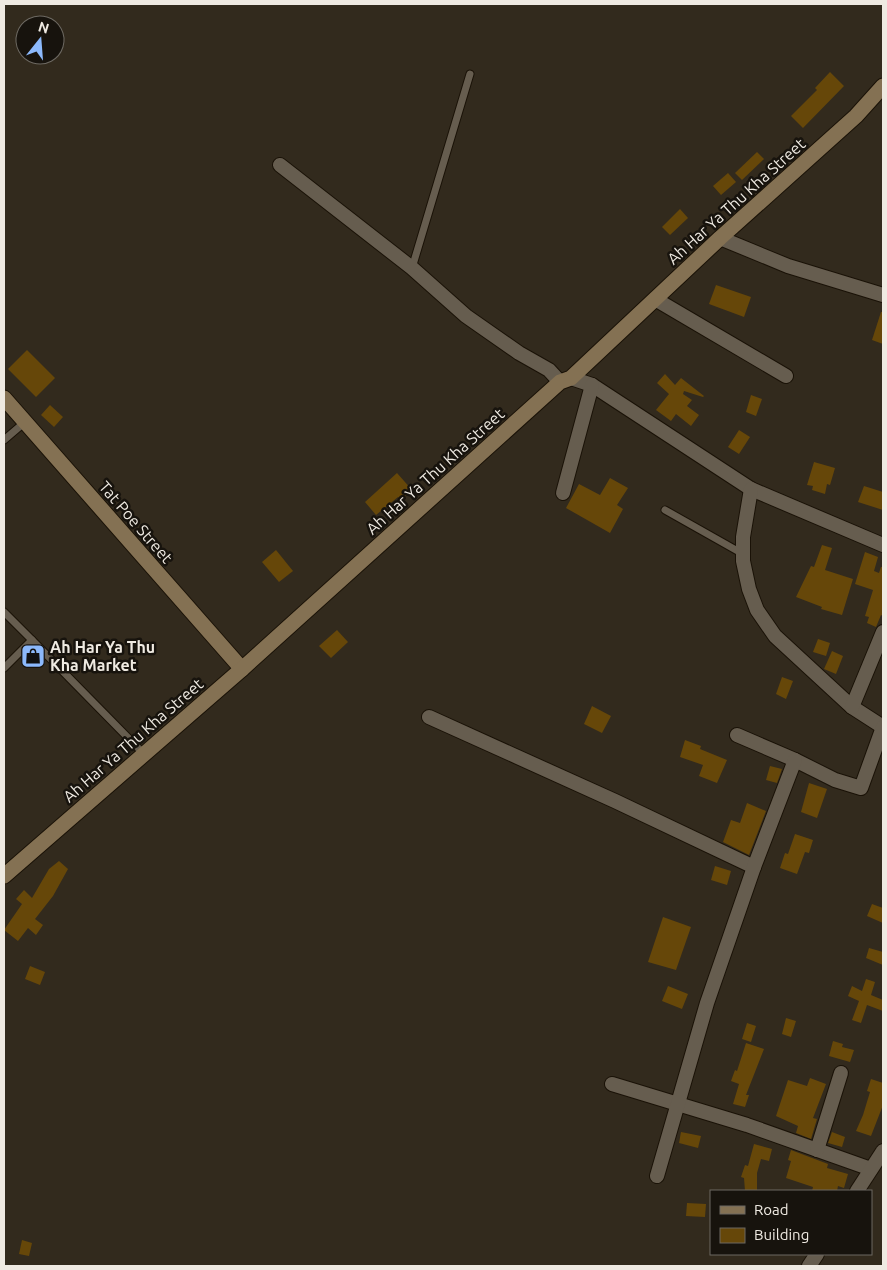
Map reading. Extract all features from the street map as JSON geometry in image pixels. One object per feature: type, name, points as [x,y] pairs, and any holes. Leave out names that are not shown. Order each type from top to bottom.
[{"type":"street","name":"Ah Har Ya Thu Kha Street","points":[[4,876],[143,753],[242,669],[566,380],[856,116],[883,86]]},
{"type":"street","points":[[280,165],[412,268],[466,316],[519,353],[566,380],[592,385],[751,489],[883,545]]},
{"type":"street","points":[[720,238],[788,266],[883,296]]},
{"type":"street","points":[[655,299],[786,376]]},
{"type":"street","points":[[563,493],[592,385]]},
{"type":"street","name":"Tat Poe Street","points":[[4,398],[242,669]]},
{"type":"street","points":[[737,735],[835,780],[861,788],[883,727],[852,707],[775,636],[757,610],[750,589],[743,554],[743,537],[751,489]]},
{"type":"street","points":[[852,707],[883,632]]},
{"type":"street","points":[[429,717],[616,801],[754,867]]},
{"type":"street","points":[[656,1176],[707,1003],[754,867],[795,760]]},
{"type":"street","points":[[817,1150],[841,1073]]},
{"type":"street","points":[[612,1084],[747,1125],[871,1169]]},
{"type":"street","points":[[858,1190],[883,1151]]},
{"type":"street","points":[[809,1266],[816,1255]]},
{"type":"lane","points":[[412,268],[470,74]]},
{"type":"lane","points":[[4,440],[25,422]]},
{"type":"lane","points":[[665,510],[743,554]]},
{"type":"lane","points":[[4,612],[143,753]]},
{"type":"lane","points":[[4,668],[32,640]]},
{"type":"building","points":[[830,72],[844,86],[803,128],[791,116],[817,90],[815,88]]},
{"type":"building","points":[[757,152],[764,159],[742,180],[735,173]]},
{"type":"building","points":[[728,173],[736,182],[721,195],[713,186]]},
{"type":"building","points":[[680,209],[688,218],[670,235],[662,227]]},
{"type":"building","points":[[716,285],[751,297],[744,317],[709,304]]},
{"type":"building","points":[[881,312],[883,312],[883,344],[872,340]]},
{"type":"building","points":[[27,350],[55,378],[36,397],[8,369]]},
{"type":"building","points":[[665,374],[675,385],[681,378],[704,396],[684,391],[683,394],[692,400],[687,406],[699,415],[691,426],[676,414],[671,421],[656,410],[669,394],[657,383]]},
{"type":"building","points":[[751,395],[762,399],[756,416],[746,412]]},
{"type":"building","points":[[50,405],[63,417],[54,427],[41,415]]},
{"type":"building","points":[[739,430],[750,437],[739,454],[728,447]]},
{"type":"building","points":[[814,462],[835,468],[830,485],[827,484],[825,494],[812,490],[813,486],[807,485]]},
{"type":"building","points":[[397,473],[412,490],[401,500],[398,497],[376,515],[365,502]]},
{"type":"building","points":[[610,478],[628,488],[617,505],[623,509],[610,533],[566,508],[579,484],[600,495]]},
{"type":"building","points":[[864,486],[883,492],[883,510],[858,502]]},
{"type":"building","points":[[822,545],[832,548],[825,570],[853,579],[842,615],[821,609],[822,607],[796,597],[811,566],[814,567]]},
{"type":"building","points":[[276,550],[293,571],[279,582],[262,562]]},
{"type":"building","points":[[865,552],[878,557],[874,571],[879,573],[881,567],[883,567],[883,616],[881,615],[876,627],[867,623],[869,617],[865,616],[873,590],[855,584]]},
{"type":"building","points":[[337,630],[348,642],[331,658],[319,646]]},
{"type":"building","points":[[818,639],[830,643],[826,656],[813,652]]},
{"type":"building","points":[[832,651],[843,656],[836,674],[824,669]]},
{"type":"building","points":[[782,677],[793,681],[786,699],[776,694]]},
{"type":"building","points":[[592,706],[611,716],[602,733],[584,724]]},
{"type":"building","points":[[685,740],[701,746],[700,749],[727,760],[717,783],[699,776],[703,765],[680,757]]},
{"type":"building","points":[[770,766],[782,769],[777,783],[766,780]]},
{"type":"building","points":[[809,783],[827,789],[817,818],[801,812]]},
{"type":"building","points":[[747,803],[766,811],[749,855],[723,842],[731,820],[740,823]]},
{"type":"building","points":[[795,834],[813,840],[809,853],[805,852],[797,874],[780,868],[785,853],[788,854]]},
{"type":"building","points":[[59,861],[68,869],[53,896],[35,919],[43,925],[36,935],[28,928],[18,941],[4,930],[22,904],[16,899],[24,890],[32,898],[49,869]]},
{"type":"building","points":[[715,866],[731,871],[727,885],[711,880]]},
{"type":"building","points":[[872,904],[883,908],[883,923],[867,916]]},
{"type":"building","points":[[663,917],[691,927],[676,970],[648,962]]},
{"type":"building","points":[[869,948],[883,952],[883,965],[866,958]]},
{"type":"building","points":[[30,966],[45,972],[40,985],[25,979]]},
{"type":"building","points":[[866,979],[875,982],[871,995],[883,1000],[883,1011],[867,1005],[861,1023],[852,1020],[859,1001],[848,996],[852,986],[862,991]]},
{"type":"building","points":[[668,986],[688,994],[682,1009],[662,1001]]},
{"type":"building","points":[[786,1018],[796,1021],[791,1037],[782,1034]]},
{"type":"building","points":[[747,1023],[756,1026],[751,1042],[742,1039]]},
{"type":"building","points":[[833,1041],[843,1044],[842,1047],[854,1050],[850,1062],[829,1056]]},
{"type":"building","points":[[746,1043],[764,1049],[746,1095],[749,1095],[745,1107],[733,1104],[739,1084],[731,1081],[735,1070],[737,1071]]},
{"type":"building","points":[[810,1078],[826,1084],[813,1118],[817,1119],[811,1139],[796,1133],[798,1126],[776,1116],[788,1080],[807,1086]]},
{"type":"building","points":[[871,1079],[883,1083],[883,1105],[871,1136],[856,1131],[870,1092],[867,1091]]},
{"type":"building","points":[[681,1132],[701,1136],[698,1148],[679,1143]]},
{"type":"building","points":[[832,1132],[845,1137],[842,1147],[828,1143]]},
{"type":"building","points":[[754,1144],[772,1149],[769,1161],[761,1159],[757,1173],[757,1190],[745,1190],[744,1178],[741,1177],[745,1165],[748,1166]]},
{"type":"building","points":[[791,1150],[828,1164],[827,1168],[848,1174],[844,1188],[838,1186],[837,1190],[812,1190],[813,1187],[786,1178],[791,1161],[788,1160]]},
{"type":"building","points":[[687,1203],[706,1204],[705,1217],[686,1216]]},
{"type":"building","points":[[22,1240],[32,1243],[29,1256],[19,1254]]},
{"type":"place","name":"Ah Har Ya Thu Kha Market","points":[[33,656]]}]
